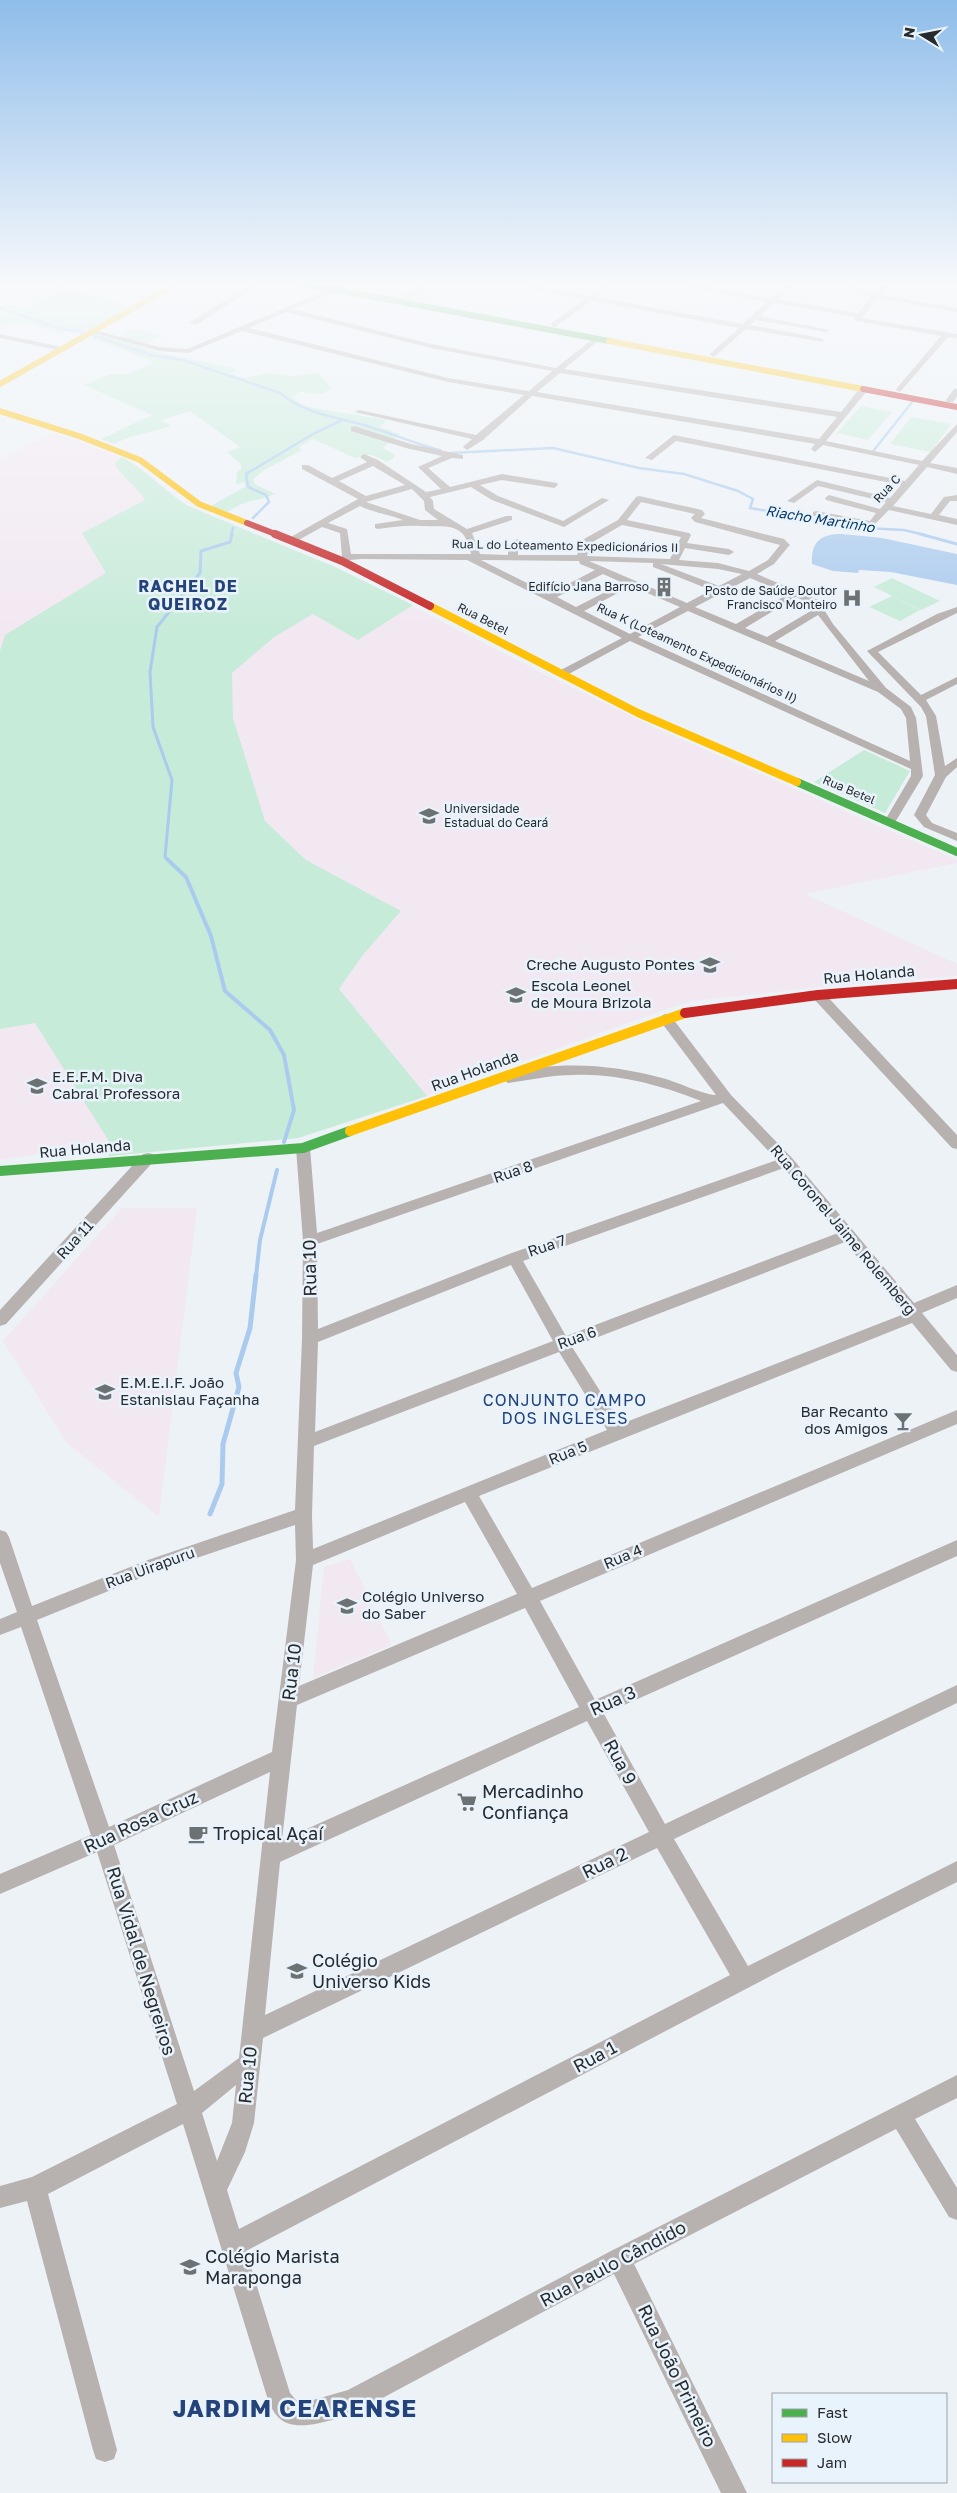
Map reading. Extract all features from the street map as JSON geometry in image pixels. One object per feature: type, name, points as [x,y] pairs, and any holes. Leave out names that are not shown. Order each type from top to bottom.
[{"type":"street","points":[[468,447],[524,398]]},
{"type":"street","points":[[549,398],[821,442],[957,471]]},
{"type":"street","points":[[736,398],[842,415]]},
{"type":"street","points":[[802,462],[821,442],[856,398]]},
{"type":"street","points":[[940,398],[955,400]]},
{"type":"street","name":"Rua Betel","points":[[0,411],[79,436],[140,460],[200,504],[345,559],[638,713],[957,852]]},
{"type":"street","points":[[359,412],[480,438]]},
{"type":"street","name":"Rua C","points":[[816,514],[870,524],[953,437],[957,427]]},
{"type":"street","points":[[354,429],[450,456],[460,457]]},
{"type":"street","points":[[649,458],[674,438],[909,484]]},
{"type":"street","points":[[447,489],[423,469],[424,466],[450,456]]},
{"type":"street","points":[[364,457],[413,486],[425,495],[431,511],[466,532],[474,542],[472,558]]},
{"type":"street","points":[[332,481],[375,462]]},
{"type":"street","points":[[305,467],[332,481],[378,511],[389,511],[426,524],[450,522]]},
{"type":"street","points":[[425,495],[502,477],[554,485]]},
{"type":"street","points":[[471,483],[495,498],[564,524],[605,500]]},
{"type":"street","points":[[790,501],[817,483],[887,507]]},
{"type":"street","points":[[292,540],[362,500],[413,486]]},
{"type":"street","points":[[829,498],[887,507],[957,522]]},
{"type":"street","points":[[933,517],[947,499],[955,498]]},
{"type":"street","points":[[738,542],[698,520],[696,518],[700,514],[699,512],[639,499],[621,522],[587,541],[578,558],[882,690]]},
{"type":"street","points":[[466,532],[509,518]]},
{"type":"street","points":[[380,537],[375,522],[414,521]]},
{"type":"street","points":[[561,674],[632,638],[771,562],[784,546],[781,541],[684,540],[621,522]]},
{"type":"street","points":[[321,524],[344,531],[345,559]]},
{"type":"street","points":[[674,561],[684,540]]},
{"type":"street","points":[[513,557],[513,546],[517,542]]},
{"type":"street","points":[[718,566],[738,542]]},
{"type":"street","name":"Rua L do Loteamento Expedicionários II","points":[[345,559],[513,557],[674,561],[718,566],[748,574],[815,602],[882,690],[899,701],[909,714],[917,776],[890,822]]},
{"type":"street","name":"Rua K (Loteamento Expedicionários II)","points":[[472,558],[548,598],[632,638],[917,768]]},
{"type":"street","points":[[641,559],[719,590]]},
{"type":"street","points":[[548,598],[603,570]]},
{"type":"street","points":[[576,611],[631,582]]},
{"type":"street","points":[[737,628],[795,594]]},
{"type":"street","points":[[767,641],[820,610]]},
{"type":"street","points":[[941,775],[931,716],[921,699],[872,650],[957,610]]},
{"type":"street","points":[[921,699],[957,680]]},
{"type":"street","points":[[936,752],[956,762],[941,775],[920,815],[928,825],[957,837]]},
{"type":"street","name":"Rua Holanda","points":[[0,1171],[148,1158],[227,1155],[303,1148],[665,1018],[712,1007],[818,995],[957,984]]},
{"type":"street","points":[[818,995],[957,1144]]},
{"type":"street","name":"Rua Coronel Jaime Rolemberg","points":[[665,1018],[720,1099],[787,1162],[957,1366]]},
{"type":"street","name":"Rua Coronel Jaime Rolemberg","points":[[500,1078],[535,1076],[566,1070],[588,1070],[656,1080],[720,1099]]},
{"type":"street","name":"Rua 8","points":[[310,1242],[720,1099]]},
{"type":"street","name":"Rua 10","points":[[215,2189],[239,2140],[243,2124],[270,1856],[305,1560],[303,1515],[310,1339],[310,1242],[303,1148]]},
{"type":"street","name":"Rua 11","points":[[0,1320],[148,1158]]},
{"type":"street","name":"Rua 7","points":[[310,1339],[514,1258],[787,1162]]},
{"type":"street","name":"Rua 6","points":[[306,1442],[848,1235]]},
{"type":"street","points":[[514,1258],[562,1344],[618,1433]]},
{"type":"street","name":"Rua 5","points":[[305,1560],[913,1313],[957,1291]]},
{"type":"street","name":"Rua 4","points":[[289,1699],[957,1417]]},
{"type":"street","name":"Rua 9","points":[[469,1494],[593,1710],[660,1837],[742,1978]]},
{"type":"street","name":"Rua Uirapuru","points":[[0,1627],[154,1565],[303,1515]]},
{"type":"street","name":"Rua Vidal de Negreiros","points":[[0,1537],[103,1840],[188,2110],[233,2245],[276,2387]]},
{"type":"street","name":"Rua 3","points":[[270,1856],[444,1776],[957,1548]]},
{"type":"street","name":"Rua 2","points":[[252,2032],[957,1694]]},
{"type":"street","name":"Rua Rosa Cruz","points":[[0,1884],[103,1840],[281,1757]]},
{"type":"street","name":"Rua 1","points":[[233,2245],[377,2172],[742,1978],[957,1871]]},
{"type":"street","points":[[0,2197],[35,2188],[188,2110],[224,2080],[249,2064]]},
{"type":"street","name":"Rua Paulo Cândido","points":[[276,2387],[286,2407],[291,2411],[301,2413],[353,2400],[619,2260],[957,2086]]},
{"type":"street","points":[[900,2116],[957,2209]]},
{"type":"street","points":[[35,2188],[105,2450]]},
{"type":"street","name":"Rua João Primeiro","points":[[619,2260],[734,2493]]},
{"type":"shaded area","name":"Universidade Estadual do Ceará","points":[[55,433],[122,457],[140,467],[188,506],[335,567],[544,674],[656,728],[957,860],[957,863],[805,894],[957,964],[957,976],[830,986],[694,1001],[669,1008],[427,1096],[298,1138],[110,1143],[0,1160],[0,459]]},
{"type":"shaded area","name":"E.M.E.I.F. João Estanislau Façanha","points":[[122,1208],[197,1208],[159,1517],[67,1443],[3,1341]]},
{"type":"shaded area","name":"Colégio Universo do Saber","points":[[350,1559],[392,1645],[313,1678],[324,1567]]},
{"type":"green space","points":[[114,398],[295,398],[302,405],[313,408],[387,420],[380,427],[400,434],[383,448],[395,455],[393,459],[386,462],[371,455],[355,458],[313,439],[298,448],[302,450],[264,470],[253,479],[255,484],[275,494],[241,504],[228,512],[211,506],[246,486],[243,482],[236,485],[237,472],[241,470],[241,464],[227,452],[240,447],[190,411],[161,420],[172,426],[127,438],[114,444],[101,439],[152,415]]},
{"type":"green space","points":[[861,406],[892,412],[868,440],[837,433]]},
{"type":"green space","points":[[911,417],[951,424],[931,452],[890,444]]},
{"type":"green space","points":[[122,457],[188,506],[335,567],[413,605],[358,640],[313,614],[274,637],[232,673],[233,718],[265,821],[306,860],[401,911],[362,956],[339,989],[427,1096],[298,1138],[109,1156],[110,1143],[35,1023],[0,1029],[0,651],[5,635],[106,573],[82,533],[145,500],[117,467],[115,463]]},
{"type":"green space","points":[[892,578],[940,601],[921,610],[874,587]]},
{"type":"green space","points":[[892,596],[920,610],[900,621],[869,607]]},
{"type":"green space","points":[[864,750],[910,771],[885,813],[814,782]]},
{"type":"water","points":[[842,534],[882,538],[957,554],[957,585],[891,572],[859,570],[858,573],[833,571],[812,564],[813,550],[819,540],[828,535]]},
{"type":"waterway","name":"Riacho Martinho","points":[[288,398],[311,411],[370,427],[440,450]]},
{"type":"waterway","points":[[874,450],[913,401]]},
{"type":"waterway","points":[[253,518],[269,502],[266,495],[248,487],[246,474],[313,434],[342,420]]},
{"type":"waterway","name":"Riacho Martinho","points":[[450,453],[553,448],[639,468],[684,474],[738,491],[753,499],[750,508],[866,528],[904,530],[925,535]]},
{"type":"waterway","points":[[231,535],[233,528]]},
{"type":"waterway","points":[[167,859],[165,857],[172,780],[153,727],[150,672],[157,627],[200,573],[201,551],[230,542],[232,534]]},
{"type":"waterway","name":"Riacho Martinho","points":[[920,534],[957,544]]},
{"type":"waterway","points":[[167,859],[186,877],[211,936],[225,991],[270,1030],[284,1055],[294,1110],[284,1142]]},
{"type":"waterway","points":[[256,1276],[260,1240],[277,1170]]},
{"type":"waterway","points":[[210,1514],[222,1484],[223,1444],[239,1387],[236,1373],[250,1328],[256,1275]]},
{"type":"traffic: fast","points":[[797,782],[957,852]]},
{"type":"traffic: fast","points":[[0,1171],[303,1148],[350,1131]]},
{"type":"traffic: slow","points":[[0,411],[79,436],[140,460],[199,504],[247,523]]},
{"type":"traffic: slow","points":[[430,606],[638,713],[797,782]]},
{"type":"traffic: slow","points":[[350,1131],[685,1013]]},
{"type":"traffic: jam","points":[[912,398],[957,407]]},
{"type":"traffic: jam","points":[[247,523],[342,561],[430,606]]},
{"type":"traffic: jam","points":[[685,1013],[818,995],[957,984]]},
{"type":"place","name":"Edifício Jana Barroso","points":[[664,587]]},
{"type":"place","name":"Posto de Saúde Doutor Francisco Monteiro","points":[[852,598]]},
{"type":"place","name":"Universidade Estadual do Ceará","points":[[429,816]]},
{"type":"place","name":"Creche Augusto Pontes","points":[[710,965]]},
{"type":"place","name":"Escola Leonel de Moura Brizola","points":[[516,995]]},
{"type":"place","name":"E.E.F.M. Diva Cabral Professora","points":[[37,1086]]},
{"type":"place","name":"E.M.E.I.F. João Estanislau Façanha","points":[[105,1392]]},
{"type":"place","name":"Bar Recanto dos Amigos","points":[[903,1421]]},
{"type":"place","name":"Colégio Universo do Saber","points":[[347,1606]]},
{"type":"place","name":"Mercadinho Confiança","points":[[467,1802]]},
{"type":"place","name":"Tropical Açaí","points":[[198,1834]]},
{"type":"place","name":"Colégio Universo Kids","points":[[297,1971]]},
{"type":"place","name":"Colégio Marista Maraponga","points":[[190,2267]]},
{"type":"district","name":"RACHEL DE QUEIROZ","points":[[188,595]]},
{"type":"district","name":"CONJUNTO CAMPO DOS INGLESES","points":[[565,1409]]},
{"type":"district","name":"JARDIM CEARENSE","points":[[295,2409]]}]
